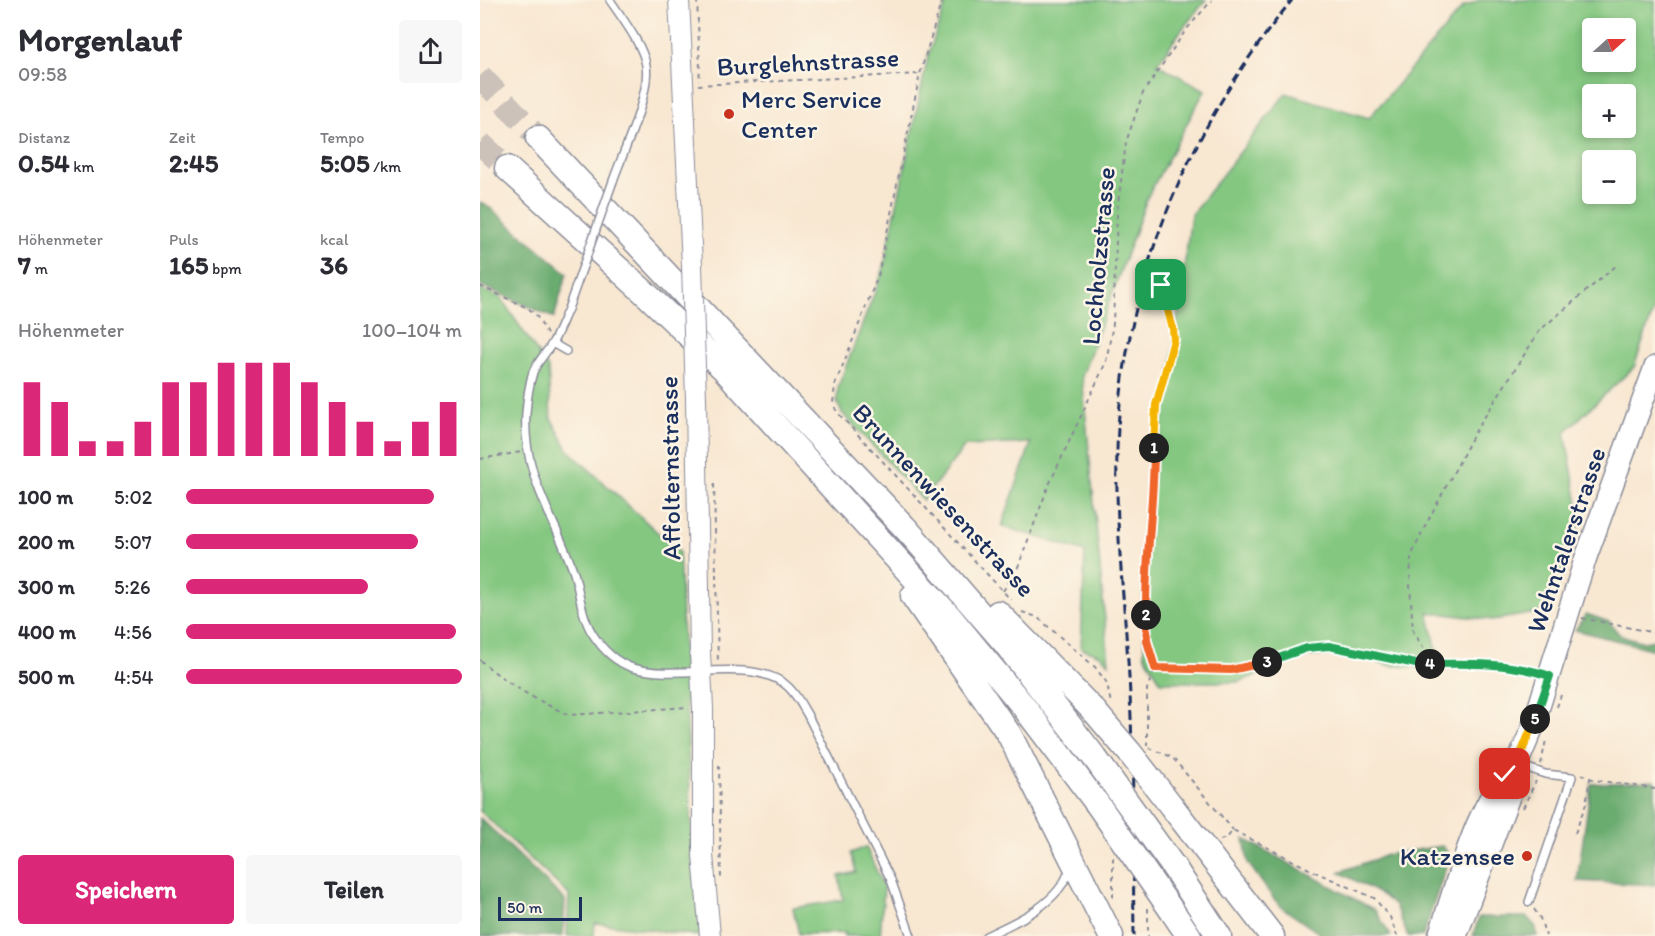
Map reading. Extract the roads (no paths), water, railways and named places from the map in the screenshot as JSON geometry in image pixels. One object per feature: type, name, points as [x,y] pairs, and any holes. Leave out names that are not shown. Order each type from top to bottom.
[{"type":"highway","points":[[538,138],[925,550],[1012,652],[1095,758],[1173,866],[1219,936]]},
{"type":"highway","points":[[507,168],[644,292],[723,368],[979,651],[1096,802],[1189,936]]},
{"type":"highway","points":[[817,470],[841,507],[881,553],[921,606],[1009,734],[1111,936]]},
{"type":"highway","points":[[925,550],[980,595],[1095,712],[1130,753],[1272,936]]},
{"type":"main road","name":"Wehntalerstrasse","points":[[1456,936],[1513,786],[1517,764],[1529,738],[1568,614],[1655,367]]},
{"type":"main road","name":"Wehntalerstrasse","points":[[1439,936],[1476,829],[1494,790],[1505,774],[1517,764]]},
{"type":"street","name":"Affolternstrasse","points":[[679,0],[692,266],[703,708],[704,855],[710,936]]},
{"type":"lane","points":[[610,0],[634,35],[646,65],[644,97],[568,309],[552,344],[533,372],[526,413],[527,451],[538,490],[574,572],[583,613],[602,648],[633,668],[701,673],[753,672],[768,675],[783,683],[797,697],[891,879],[911,936]]},
{"type":"lane","points":[[552,344],[566,351]]},
{"type":"lane","points":[[1517,764],[1544,774],[1572,777],[1529,902]]},
{"type":"lane","points":[[986,936],[1021,918],[1052,897],[1065,882],[1071,856]]},
{"type":"tunnel","points":[[480,76],[538,138]]},
{"type":"tunnel","points":[[480,143],[507,168]]},
{"type":"railway","points":[[1134,936],[1131,725],[1117,481],[1122,388],[1132,327],[1147,268],[1167,210],[1192,155],[1221,101],[1255,49],[1292,0]]},
{"type":"place","name":"Merc Service Center","points":[[729,114]]},
{"type":"place","name":"Katzensee","points":[[1527,856]]}]
